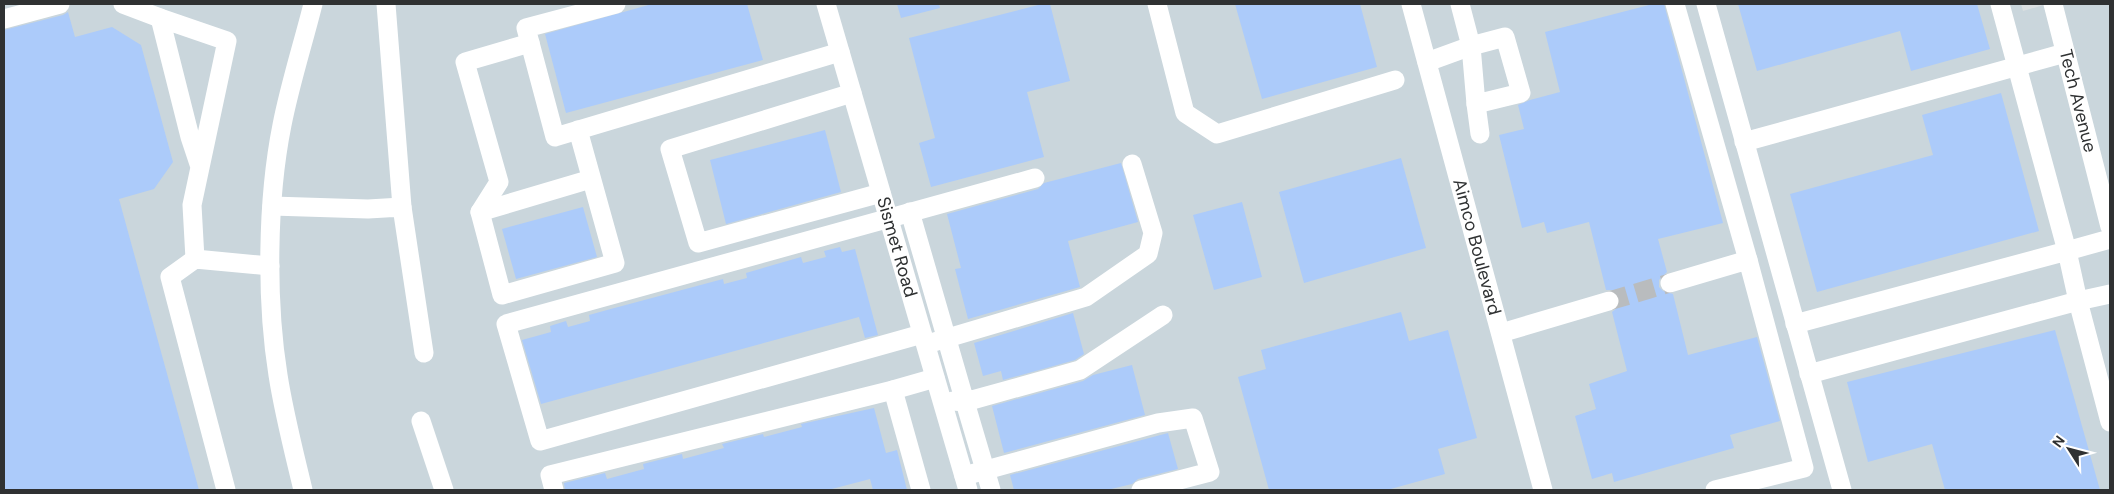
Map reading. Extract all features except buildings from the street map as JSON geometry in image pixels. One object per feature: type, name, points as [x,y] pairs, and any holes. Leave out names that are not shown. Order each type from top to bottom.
[{"type":"street","points":[[4,19],[60,4]]},
{"type":"street","points":[[123,4],[227,41],[192,205],[196,259]]},
{"type":"street","points":[[304,490],[288,431],[278,374],[270,266],[272,206],[282,126],[313,4]]},
{"type":"street","points":[[386,4],[402,207],[424,353]]},
{"type":"street","points":[[616,4],[526,28],[555,137],[840,52]]},
{"type":"street","name":"Sismet Road","points":[[826,4],[966,483]]},
{"type":"street","points":[[1157,4],[1185,113],[1217,134],[1394,80]]},
{"type":"street","name":"Aimco Boulevard","points":[[1411,4],[1543,490]]},
{"type":"street","points":[[1460,4],[1471,46],[1480,134]]},
{"type":"street","points":[[1675,4],[1748,260],[1804,468],[1715,490]]},
{"type":"street","points":[[1706,4],[1842,490]]},
{"type":"street","points":[[2000,4],[2067,251],[2110,422]]},
{"type":"street","name":"Tech Avenue","points":[[2053,4],[2110,228]]},
{"type":"street","points":[[160,18],[190,137],[200,167]]},
{"type":"street","points":[[1427,62],[1471,46],[1505,37],[1521,93],[1476,104]]},
{"type":"street","points":[[530,43],[465,62],[499,182],[480,212],[502,295],[615,263],[578,130]]},
{"type":"street","points":[[1744,142],[2065,53]]},
{"type":"street","points":[[852,93],[670,150],[698,243],[881,193]]},
{"type":"street","points":[[1035,178],[888,217],[506,324],[540,441],[924,340],[946,339],[1086,297],[1148,254],[1153,233],[1132,164]]},
{"type":"street","points":[[480,212],[592,179]]},
{"type":"street","points":[[272,206],[402,207]]},
{"type":"street","points":[[910,212],[991,490]]},
{"type":"street","points":[[1795,324],[2110,239]]},
{"type":"street","points":[[226,490],[170,277],[196,259],[270,266]]},
{"type":"street","points":[[1670,283],[1748,260]]},
{"type":"street","points":[[908,287],[929,280]]},
{"type":"street","points":[[1809,374],[2078,300],[2110,294]]},
{"type":"street","points":[[1501,333],[1609,301]]},
{"type":"street","points":[[942,400],[965,402],[1080,370],[1163,315]]},
{"type":"street","points":[[554,490],[550,475],[935,378]]},
{"type":"street","points":[[893,390],[921,490]]},
{"type":"street","points":[[966,483],[986,471],[1158,423],[1193,418],[1210,472],[1141,490]]},
{"type":"street","points":[[421,422],[444,490]]},
{"type":"shaded area","points":[[4,4],[2021,4],[2023,11],[2047,4],[2110,4],[2110,490],[4,490]]},
{"type":"tunnel","points":[[1609,301],[1670,283]]}]
